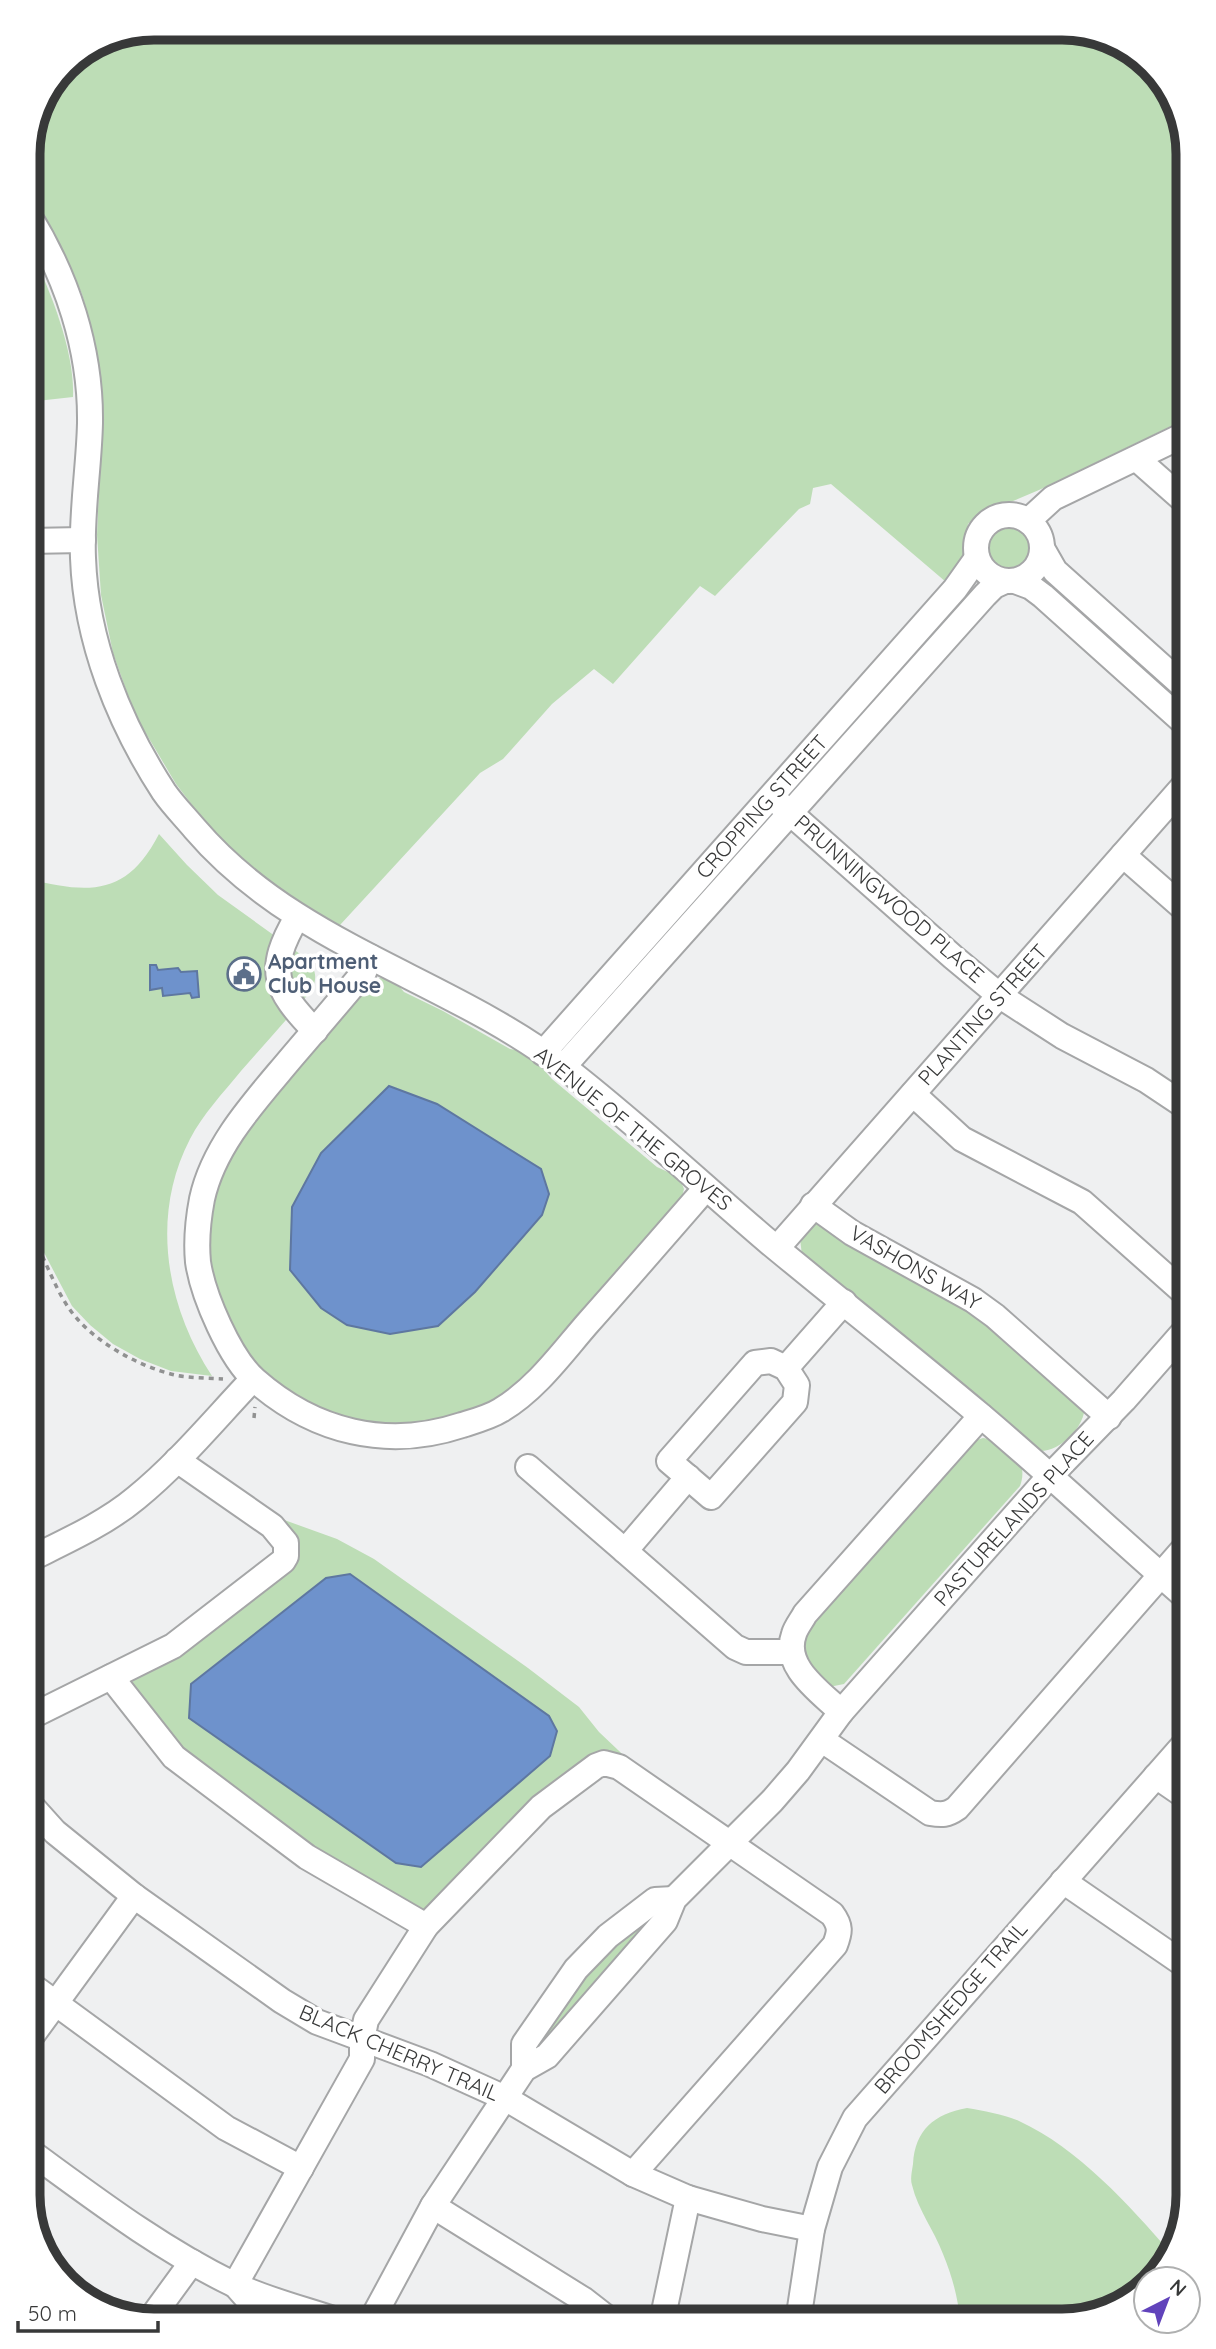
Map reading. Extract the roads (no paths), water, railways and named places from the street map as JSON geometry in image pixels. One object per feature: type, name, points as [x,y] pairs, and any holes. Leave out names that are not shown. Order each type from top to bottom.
[{"type":"street","name":"AVENUE OF THE GROVES","points":[[40,233],[51,250],[73,308],[86,362],[90,422],[83,502],[83,562],[92,626],[110,687],[134,741],[166,796],[208,844],[250,884],[297,917],[484,1015],[553,1060],[981,1416],[1176,1589]]},
{"type":"street","points":[[1028,521],[1053,498],[1176,439]]},
{"type":"street","points":[[1137,459],[1176,493]]},
{"type":"street","points":[[1176,679],[1055,571],[1043,550],[1037,530],[1028,521],[1010,514],[991,520],[984,526],[978,537],[977,558],[985,570],[995,578],[1031,587],[1043,596],[1176,715]]},
{"type":"street","points":[[40,541],[83,540]]},
{"type":"street","points":[[1010,581],[1028,575],[1036,568],[1043,550]]},
{"type":"street","name":"CROPPING STREET","points":[[553,1060],[771,796],[956,589],[977,558]]},
{"type":"street","name":"CROPPING STREET","points":[[553,1060],[790,813],[985,595],[994,586],[1010,581]]},
{"type":"street","name":"PLANTING STREET","points":[[777,1248],[1176,795]]},
{"type":"street","name":"PRUNNINGWOOD PLACE","points":[[771,796],[1000,996],[1062,1036],[1146,1080],[1176,1100]]},
{"type":"street","points":[[1124,855],[1176,901]]},
{"type":"street","points":[[297,917],[284,940],[278,959],[278,972],[281,987],[290,1004],[315,1031]]},
{"type":"street","points":[[370,957],[364,972],[229,1136],[203,1196],[197,1230],[198,1263],[207,1294],[248,1384],[321,1422],[377,1436],[409,1438],[441,1432],[500,1411],[541,1377],[706,1188]]},
{"type":"street","points":[[913,1094],[962,1139],[1082,1202],[1176,1285]]},
{"type":"street","name":"VASHONS WAY","points":[[813,1205],[852,1233],[973,1300],[995,1316],[1108,1417]]},
{"type":"street","points":[[786,1368],[844,1301]]},
{"type":"street","name":"PASTURELANDS PLACE","points":[[377,2309],[433,2206],[524,2069],[547,2056],[665,1921],[674,1899],[731,1845],[781,1791],[841,1712],[1049,1477],[1108,1417],[1176,1340]]},
{"type":"street","points":[[771,1361],[786,1368],[797,1385],[795,1402],[711,1497],[669,1461],[755,1363],[771,1361]]},
{"type":"street","points":[[40,1553],[75,1537],[134,1500],[177,1460],[248,1384]]},
{"type":"street","points":[[841,1712],[797,1667],[791,1652],[793,1634],[805,1614],[981,1416]]},
{"type":"street","points":[[40,1712],[173,1646],[286,1556],[286,1543],[272,1526],[177,1460]]},
{"type":"street","points":[[528,1467],[726,1642],[746,1652],[791,1652]]},
{"type":"street","points":[[625,1551],[688,1478]]},
{"type":"street","points":[[822,1740],[930,1813],[948,1814],[957,1808],[1176,1558]]},
{"type":"street","points":[[111,1677],[174,1757],[307,1857],[426,1926]]},
{"type":"street","name":"BROOMSHEDGE TRAIL","points":[[801,2309],[812,2230],[830,2167],[856,2118],[1176,1754]]},
{"type":"street","points":[[235,2285],[362,2060],[366,2020],[426,1926],[541,1807],[596,1766],[604,1763],[620,1767],[832,1914],[838,1922],[840,1932],[835,1945],[633,2174]]},
{"type":"street","points":[[1156,1776],[1176,1790]]},
{"type":"street","name":"BLACK CHERRY TRAIL","points":[[40,1815],[55,1832],[134,1896],[282,2001],[317,2022],[430,2064],[505,2098],[633,2174],[688,2198],[812,2230]]},
{"type":"street","points":[[1063,1881],[1176,1959]]},
{"type":"street","points":[[40,2025],[134,1896]]},
{"type":"street","name":"PASTURELANDS PLACE","points":[[524,2069],[524,2044],[576,1969],[608,1936],[655,1900],[674,1899]]},
{"type":"street","points":[[40,1992],[226,2128],[301,2168]]},
{"type":"street","points":[[40,2159],[127,2222],[192,2262],[235,2285],[304,2309]]},
{"type":"street","points":[[665,2309],[688,2198]]},
{"type":"street","points":[[433,2206],[596,2309]]},
{"type":"street","points":[[158,2309],[192,2262]]},
{"type":"street","points":[[235,2285],[256,2309]]},
{"type":"water","points":[[150,965],[156,965],[158,970],[178,968],[181,972],[197,971],[199,997],[192,998],[190,993],[163,996],[162,988],[150,990]]},
{"type":"water","points":[[389,1086],[437,1104],[541,1169],[549,1194],[542,1215],[475,1292],[438,1326],[390,1334],[347,1325],[321,1308],[290,1270],[292,1207],[321,1153]]},
{"type":"water","points":[[350,1574],[549,1716],[557,1731],[550,1756],[421,1867],[396,1863],[189,1718],[191,1684],[326,1578]]},
{"type":"place","name":"Apartment Club House","points":[[244,974]]}]
